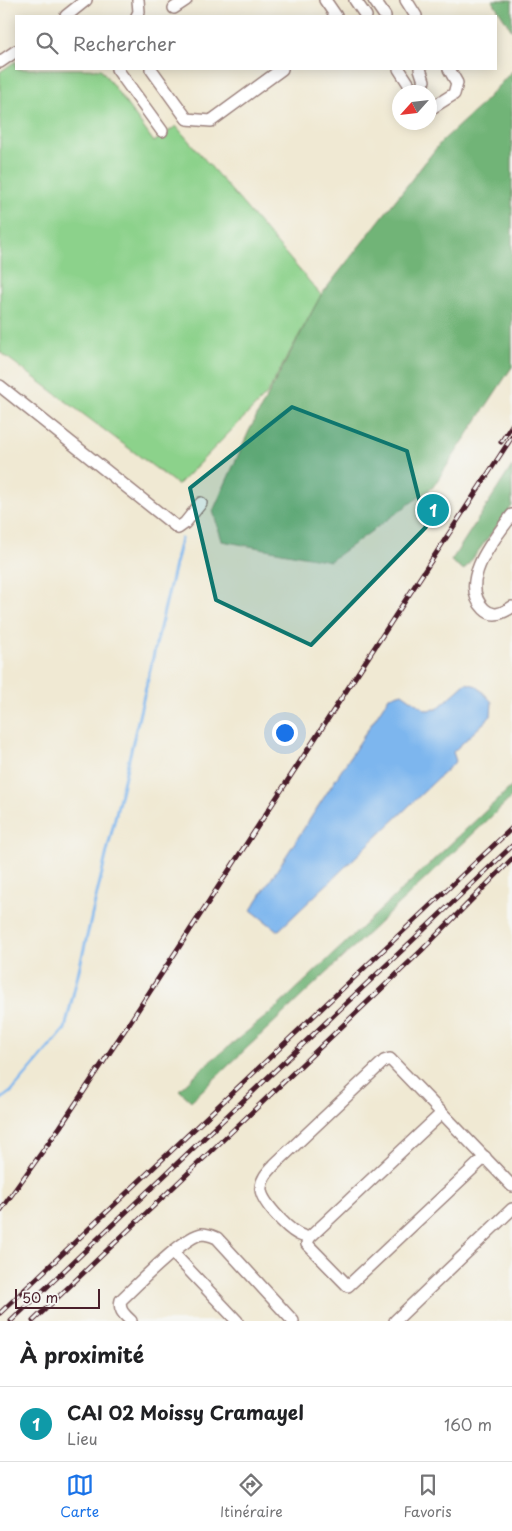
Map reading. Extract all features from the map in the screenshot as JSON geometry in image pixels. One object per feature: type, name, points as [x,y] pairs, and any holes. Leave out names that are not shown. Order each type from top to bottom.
[{"type":"street","points":[[74,14],[86,0]]},
{"type":"street","points":[[174,8],[186,0]]},
{"type":"street","points":[[325,0],[335,15]]},
{"type":"street","points":[[355,0],[365,15]]},
{"type":"street","points":[[374,0],[384,15]]},
{"type":"street","points":[[406,0],[415,15]]},
{"type":"street","points":[[0,62],[15,52]]},
{"type":"street","points":[[119,70],[162,131]]},
{"type":"street","points":[[152,70],[187,119],[211,121],[281,70]]},
{"type":"street","points":[[400,70],[409,85]]},
{"type":"street","points":[[420,70],[424,81],[422,85]]},
{"type":"street","points":[[437,105],[454,94],[457,83],[450,70]]},
{"type":"street","points":[[0,386],[178,528],[185,523],[201,503]]},
{"type":"street","points":[[512,515],[488,548],[474,580],[476,596],[484,610],[491,614],[498,614],[512,607]]},
{"type":"street","points":[[309,1238],[300,1236],[288,1226],[263,1199],[260,1188],[265,1175],[384,1061],[390,1059],[512,1186]]},
{"type":"street","points":[[442,1113],[309,1238],[307,1244],[348,1286],[485,1157]]},
{"type":"street","points":[[395,1321],[512,1209]]},
{"type":"street","points":[[131,1321],[122,1312],[121,1300],[173,1253],[194,1237],[202,1234],[209,1234],[217,1238],[293,1321]]},
{"type":"street","points":[[173,1253],[238,1321]]},
{"type":"highlighted area","points":[[292,407],[407,451],[426,527],[311,645],[216,600],[190,488]]},
{"type":"green space","points":[[492,0],[512,0],[512,31]]},
{"type":"green space","points":[[15,62],[15,70],[102,70],[154,142],[176,126],[321,295],[267,394],[178,485],[0,352],[0,72]]},
{"type":"green space","points":[[512,71],[512,367],[433,487],[330,561],[222,541],[213,511],[249,431],[321,295],[441,142],[479,107]]},
{"type":"green space","points":[[512,466],[512,506],[464,570],[451,561]]},
{"type":"green space","points":[[512,786],[512,797],[191,1101],[179,1090],[208,1063],[274,1010]]},
{"type":"water","points":[[466,683],[477,686],[492,702],[491,716],[453,752],[456,761],[278,931],[251,910],[389,697],[402,693],[426,710],[437,709]]},
{"type":"waterway","points":[[0,1100],[11,1092],[65,1029],[181,539]]},
{"type":"railway","points":[[501,442],[512,425]]},
{"type":"railway","points":[[0,1211],[60,1127],[130,1022],[512,437]]},
{"type":"railway","points":[[0,1313],[512,828]]},
{"type":"railway","points":[[11,1321],[512,846]]},
{"type":"railway","points":[[33,1321],[421,951],[512,859]]},
{"type":"place","name":"CAI 02 Moissy Cramayel","points":[[433,510]]}]
